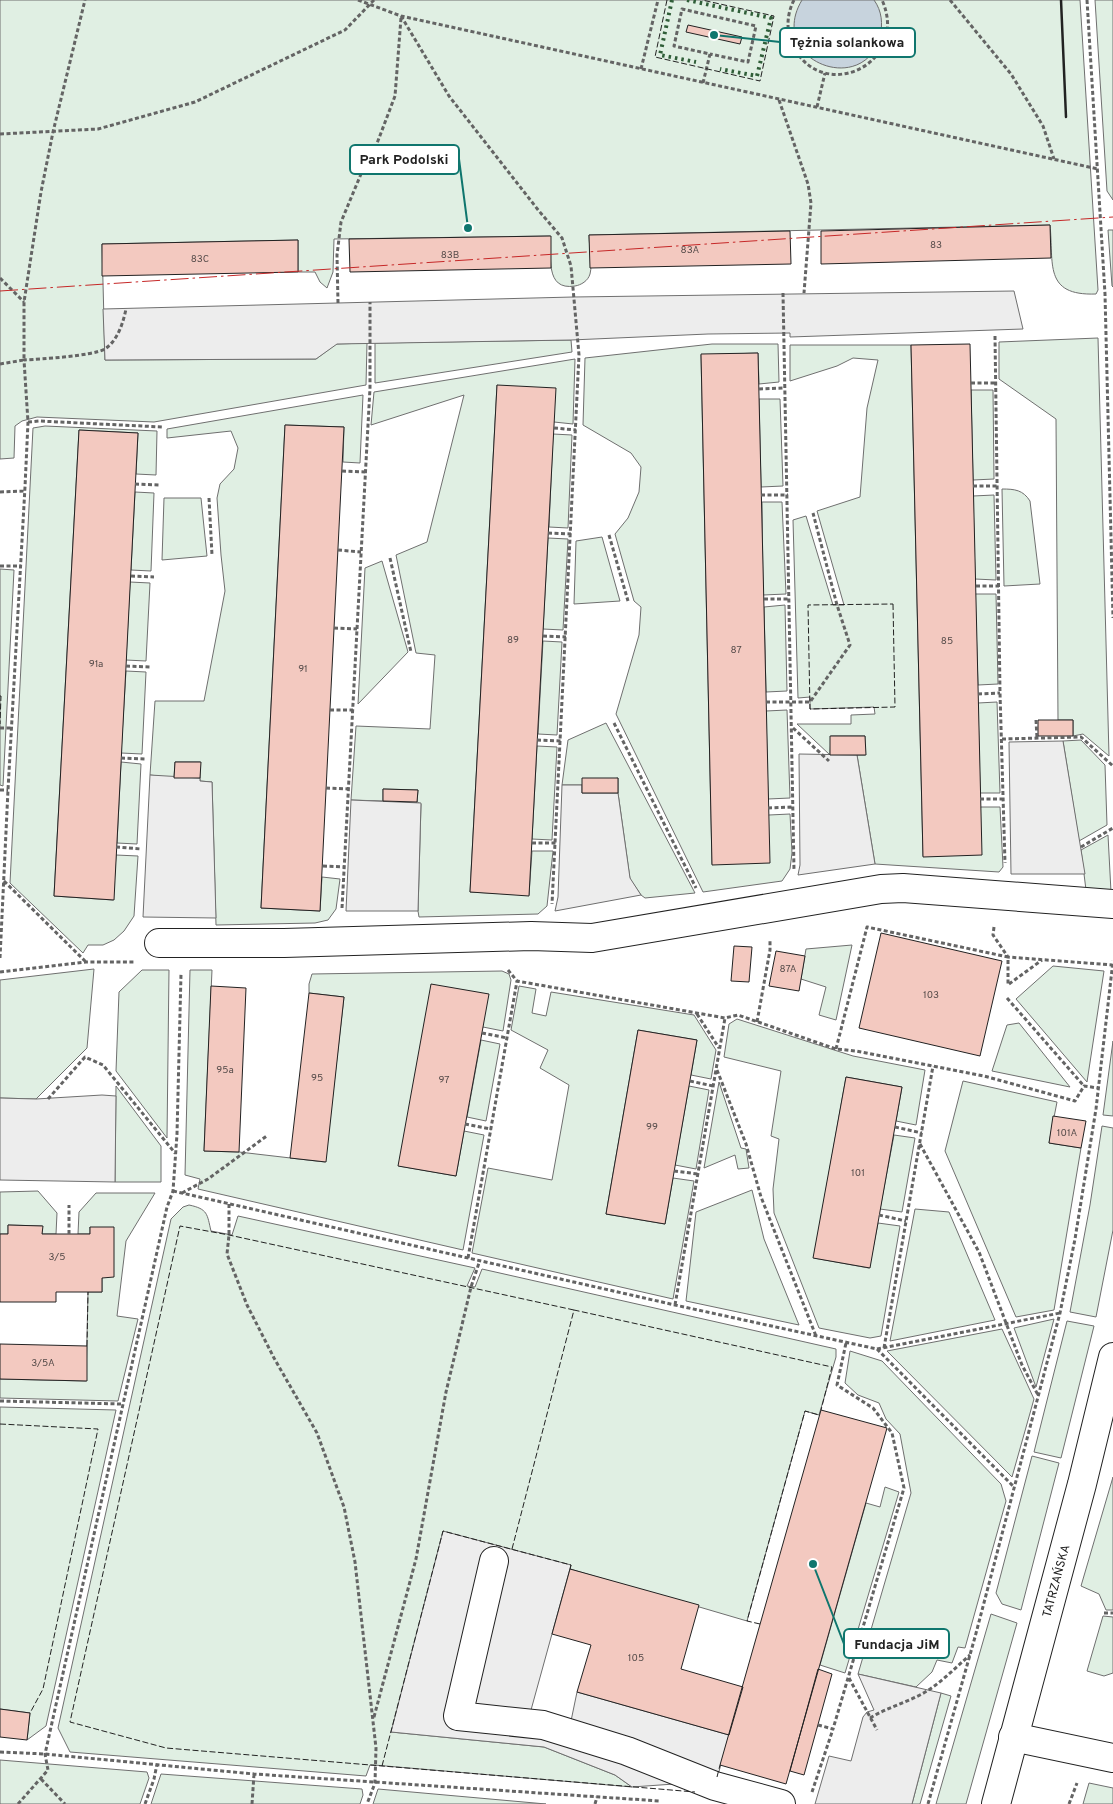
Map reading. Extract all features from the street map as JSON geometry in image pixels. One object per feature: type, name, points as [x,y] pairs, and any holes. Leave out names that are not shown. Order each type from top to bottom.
[{"type":"street","points":[[159,943],[293,943],[531,936],[592,938],[881,889],[903,888],[1113,904]]},
{"type":"street","name":"TATRZAŃSKA","points":[[996,1804],[1082,1484],[1113,1357]]},
{"type":"street","points":[[494,1561],[458,1716],[543,1725],[627,1751],[715,1786],[781,1804]]},
{"type":"street","points":[[1013,1737],[1113,1758]]},
{"type":"path","points":[[0,958],[28,422],[24,360],[24,302],[40,192],[85,0]]},
{"type":"path","points":[[358,0],[402,16],[1098,170]]},
{"type":"path","points":[[367,0],[369,5]]},
{"type":"path","points":[[0,134],[98,128],[195,102],[345,30],[374,0]]},
{"type":"path","points":[[641,69],[658,0]]},
{"type":"path","points":[[794,0],[790,8],[787,24],[790,40],[798,55],[810,66],[825,73],[841,74],[857,71],[871,63],[882,49],[888,33],[888,17],[882,0]]},
{"type":"path","points":[[950,0],[1011,74],[1043,126],[1054,160]]},
{"type":"path","points":[[1087,0],[1105,294],[1113,618]]},
{"type":"path","points":[[682,9],[756,26],[748,62],[710,54],[674,46],[682,9]]},
{"type":"path","points":[[338,303],[337,255],[341,222],[376,146],[395,96],[402,16]]},
{"type":"path","points":[[402,16],[449,96],[539,211],[557,230],[566,246],[571,266],[579,355],[552,909]]},
{"type":"path","points":[[703,83],[710,54]]},
{"type":"path","points":[[817,107],[825,73]]},
{"type":"path","points":[[779,99],[808,184],[811,202],[804,293]]},
{"type":"path","points":[[0,278],[24,302]]},
{"type":"path","points":[[783,293],[795,864],[793,876]]},
{"type":"path","points":[[342,912],[370,388],[370,302]]},
{"type":"path","points":[[0,364],[104,349],[115,338],[122,325],[126,309]]},
{"type":"path","points":[[995,336],[1000,693],[1005,867],[1001,877],[997,877],[993,936],[1008,957],[1008,984],[1043,960]]},
{"type":"path","points":[[970,383],[996,383]]},
{"type":"path","points":[[759,389],[786,388]]},
{"type":"path","points":[[28,422],[162,427]]},
{"type":"path","points":[[554,428],[576,430]]},
{"type":"path","points":[[342,471],[365,472]]},
{"type":"path","points":[[135,484],[159,485]]},
{"type":"path","points":[[973,486],[997,486]]},
{"type":"path","points":[[0,492],[25,491]]},
{"type":"path","points":[[761,495],[788,495]]},
{"type":"path","points":[[208,498],[212,555]]},
{"type":"path","points":[[766,702],[810,702],[850,645],[812,513]]},
{"type":"path","points":[[548,533],[571,534]]},
{"type":"path","points":[[609,535],[628,601]]},
{"type":"path","points":[[338,550],[361,552]]},
{"type":"path","points":[[390,558],[411,652]]},
{"type":"path","points":[[0,566],[21,566]]},
{"type":"path","points":[[131,576],[154,577]]},
{"type":"path","points":[[976,586],[999,586]]},
{"type":"path","points":[[764,599],[790,599]]},
{"type":"path","points":[[334,628],[357,629]]},
{"type":"path","points":[[543,636],[566,637]]},
{"type":"path","points":[[126,666],[150,667]]},
{"type":"path","points":[[978,694],[1000,693]]},
{"type":"path","points":[[330,710],[353,710]]},
{"type":"path","points":[[1036,720],[1037,738]]},
{"type":"path","points":[[614,722],[696,888]]},
{"type":"path","points":[[792,727],[829,761]]},
{"type":"path","points":[[0,728],[12,728]]},
{"type":"path","points":[[1002,739],[1082,738],[1113,766]]},
{"type":"path","points":[[537,740],[560,741]]},
{"type":"path","points":[[121,758],[145,759]]},
{"type":"path","points":[[326,788],[349,789]]},
{"type":"path","points":[[0,790],[8,790]]},
{"type":"path","points":[[980,800],[1003,799]]},
{"type":"path","points":[[768,808],[794,806]]},
{"type":"path","points":[[1081,847],[1113,828]]},
{"type":"path","points":[[532,843],[556,843]]},
{"type":"path","points":[[116,847],[141,849]]},
{"type":"path","points":[[322,866],[344,866]]},
{"type":"path","points":[[4,881],[86,962]]},
{"type":"path","points":[[757,1022],[770,950],[770,908]]},
{"type":"path","points":[[836,1049],[867,927],[1008,957],[1112,965]]},
{"type":"path","points":[[928,1804],[970,1655],[1060,1313],[1075,1239],[1098,1088],[1113,961]]},
{"type":"path","points":[[0,972],[86,962],[138,962]]},
{"type":"path","points":[[505,965],[517,981],[725,1018],[738,1015],[836,1049],[856,1051],[984,1076],[1076,1101],[1084,1086]]},
{"type":"path","points":[[18,1804],[48,1770],[45,1754],[122,1404],[167,1207],[173,1191],[181,973]]},
{"type":"path","points":[[468,1258],[517,981]]},
{"type":"path","points":[[1007,998],[1084,1086],[1098,1088]]},
{"type":"path","points":[[696,1013],[720,1049]]},
{"type":"path","points":[[675,1305],[725,1018]]},
{"type":"path","points":[[482,1033],[506,1038]]},
{"type":"path","points":[[48,1099],[85,1057],[103,1065],[175,1153]]},
{"type":"path","points":[[884,1348],[933,1066]]},
{"type":"path","points":[[716,1070],[746,1144],[761,1197],[816,1336]]},
{"type":"path","points":[[690,1081],[713,1086]]},
{"type":"path","points":[[466,1124],[491,1129]]},
{"type":"path","points":[[895,1127],[922,1132]]},
{"type":"path","points":[[181,1193],[208,1179],[268,1135]]},
{"type":"path","points":[[920,1143],[979,1252],[1022,1365],[1038,1395]]},
{"type":"path","points":[[674,1171],[698,1174]]},
{"type":"path","points":[[173,1191],[877,1349],[1060,1313]]},
{"type":"path","points":[[229,1204],[227,1254],[247,1305],[274,1358],[318,1433],[344,1507],[355,1562],[376,1748],[374,1783],[367,1804]]},
{"type":"path","points":[[69,1205],[69,1234]]},
{"type":"path","points":[[879,1215],[906,1221]]},
{"type":"path","points":[[373,1721],[416,1559],[446,1392],[471,1287],[480,1260]]},
{"type":"path","points":[[812,1795],[904,1488],[892,1433],[873,1408],[837,1385],[846,1343]]},
{"type":"path","points":[[877,1349],[1014,1486]]},
{"type":"path","points":[[0,1401],[122,1404]]},
{"type":"path","points":[[1104,1613],[1113,1613]]},
{"type":"path","points":[[870,1718],[928,1690],[970,1655]]},
{"type":"path","points":[[848,1678],[877,1730]]},
{"type":"path","points":[[818,1725],[833,1728]]},
{"type":"path","points":[[0,1752],[45,1754],[254,1774],[374,1783],[667,1802]]},
{"type":"path","points":[[145,1804],[157,1764]]},
{"type":"path","points":[[252,1804],[254,1774]]},
{"type":"path","points":[[41,1779],[65,1804]]},
{"type":"path","points":[[595,1804],[597,1797]]},
{"type":"green space","points":[[0,0],[1080,0],[1098,290],[1096,294],[1079,293],[1067,289],[1059,283],[1052,264],[1050,225],[589,235],[590,274],[588,279],[575,286],[565,286],[558,283],[554,277],[550,236],[334,239],[333,272],[327,288],[320,282],[315,272],[298,272],[298,240],[102,244],[105,360],[316,359],[336,344],[367,343],[366,385],[154,422],[37,417],[22,421],[15,426],[14,458],[0,459]]},
{"type":"green space","points":[[1095,0],[1113,0],[1113,200],[1107,191]]},
{"type":"green space","points":[[1108,230],[1113,230],[1113,287],[1112,286]]},
{"type":"green space","points":[[1098,338],[1109,756],[1083,734],[1073,736],[1073,720],[1058,720],[1056,419],[999,379],[999,342]]},
{"type":"green space","points":[[571,340],[572,352],[375,383],[375,343]]},
{"type":"green space","points":[[712,344],[778,344],[779,382],[759,384],[758,353],[701,355],[712,864],[769,815],[790,814],[792,853],[790,869],[782,881],[703,892],[616,714],[639,635],[641,607],[634,601],[615,534],[628,518],[639,492],[641,467],[631,453],[583,425],[585,358]]},
{"type":"green space","points":[[790,345],[911,345],[923,856],[981,807],[1000,807],[1003,867],[999,872],[875,864],[857,755],[865,755],[865,736],[831,736],[830,755],[797,724],[851,724],[851,715],[875,714],[874,707],[810,709],[810,697],[798,698],[793,520],[806,516],[833,605],[844,605],[817,511],[860,497],[867,408],[878,360],[853,358],[837,366],[790,381]]},
{"type":"green space","points":[[575,359],[573,424],[554,422],[497,385],[470,892],[529,895],[532,851],[553,851],[547,906],[538,914],[419,917],[421,804],[417,802],[418,790],[383,789],[383,801],[351,800],[356,726],[430,729],[435,655],[416,653],[396,555],[427,542],[464,395],[371,425],[374,392]]},
{"type":"green space","points":[[971,390],[993,390],[994,479],[973,480]]},
{"type":"green space","points":[[363,395],[360,463],[343,462],[344,427],[285,425],[261,908],[320,911],[322,877],[340,879],[336,909],[328,920],[315,923],[216,925],[212,782],[200,781],[200,762],[175,762],[174,778],[150,775],[155,701],[204,701],[225,591],[217,498],[220,484],[234,469],[238,448],[231,431],[167,438],[167,429]]},
{"type":"green space","points":[[759,399],[780,399],[783,486],[761,487]]},
{"type":"green space","points":[[45,426],[157,431],[156,475],[136,474],[138,433],[79,430],[54,896],[113,900],[116,855],[138,856],[134,916],[124,931],[114,940],[103,945],[88,945],[83,953],[10,883],[33,428]]},
{"type":"green space","points":[[553,434],[572,435],[568,528],[549,527]]},
{"type":"green space","points":[[1002,489],[1018,491],[1024,494],[1030,501],[1040,584],[1004,586]]},
{"type":"green space","points":[[135,492],[154,493],[151,571],[131,570]]},
{"type":"green space","points":[[994,495],[996,580],[975,579],[973,496]]},
{"type":"green space","points":[[164,498],[201,498],[207,556],[162,560]]},
{"type":"green space","points":[[762,502],[782,502],[786,594],[763,595]]},
{"type":"green space","points":[[602,537],[620,601],[574,604],[576,541]]},
{"type":"green space","points":[[548,538],[568,539],[563,630],[543,629]]},
{"type":"green space","points":[[382,561],[408,652],[358,704],[365,568]]},
{"type":"green space","points":[[0,569],[14,570],[3,786],[0,785]]},
{"type":"green space","points":[[130,582],[150,583],[146,661],[126,660]]},
{"type":"green space","points":[[975,594],[996,594],[998,684],[978,685]]},
{"type":"green space","points":[[785,605],[787,691],[766,692],[764,607]]},
{"type":"green space","points":[[543,641],[562,642],[557,735],[538,734]]},
{"type":"green space","points":[[126,671],[146,672],[142,754],[121,753]]},
{"type":"green space","points":[[997,702],[1000,793],[980,793],[978,703]]},
{"type":"green space","points":[[787,710],[790,798],[768,799],[766,711]]},
{"type":"green space","points":[[606,723],[695,893],[645,898],[630,879],[618,793],[618,778],[582,785],[562,785],[568,740]]},
{"type":"green space","points":[[1081,740],[1105,765],[1107,825],[1079,841],[1063,741]]},
{"type":"green space","points":[[537,746],[557,747],[552,840],[532,839]]},
{"type":"green space","points":[[121,762],[141,764],[137,844],[117,843]]},
{"type":"green space","points":[[1108,835],[1111,892],[1086,890],[1081,850]]},
{"type":"green space","points":[[852,945],[836,1020],[819,1015],[826,987],[801,979],[806,949]]},
{"type":"green space","points":[[1053,966],[1104,971],[1087,1082],[1016,999]]},
{"type":"green space","points":[[94,969],[87,1048],[36,1099],[0,1098],[0,980]]},
{"type":"green space","points":[[142,970],[169,970],[167,1138],[116,1071],[119,992]]},
{"type":"green space","points":[[190,970],[212,970],[204,1151],[239,1152],[325,1162],[344,997],[309,993],[312,974],[502,971],[509,974],[511,980],[503,1031],[483,1027],[399,1166],[456,1176],[464,1131],[484,1135],[463,1250],[198,1189],[200,1179],[185,1175]]},
{"type":"green space","points":[[519,986],[536,989],[532,1013],[546,1016],[551,992],[694,1015],[716,1050],[711,1079],[691,1075],[697,1040],[638,1030],[606,1214],[665,1224],[673,1178],[694,1181],[673,1299],[472,1253],[488,1168],[552,1180],[569,1085],[540,1068],[548,1050],[511,1030]]},
{"type":"green space","points":[[737,1019],[853,1056],[925,1070],[916,1125],[896,1121],[902,1087],[846,1077],[814,1258],[869,1268],[878,1223],[900,1226],[881,1336],[870,1338],[819,1328],[774,1213],[773,1189],[779,1139],[771,1136],[781,1071],[724,1057],[729,1024]]},
{"type":"green space","points":[[1019,1023],[1070,1087],[992,1071],[1007,1025]]},
{"type":"green space","points":[[481,1040],[500,1044],[486,1121],[467,1117]]},
{"type":"green space","points":[[1113,1041],[1113,1116],[1103,1115]]},
{"type":"green space","points":[[963,1081],[1057,1102],[1049,1143],[1081,1148],[1054,1310],[1016,1317],[945,1151]]},
{"type":"green space","points":[[719,1082],[741,1148],[746,1149],[749,1168],[738,1169],[735,1155],[704,1168]]},
{"type":"green space","points":[[116,1086],[161,1146],[161,1182],[115,1182]]},
{"type":"green space","points":[[689,1086],[709,1090],[696,1169],[675,1165]]},
{"type":"green space","points":[[1102,1126],[1113,1128],[1113,1230],[1096,1317],[1070,1312],[1090,1205]]},
{"type":"green space","points":[[894,1135],[915,1138],[902,1212],[880,1209]]},
{"type":"green space","points":[[752,1190],[764,1239],[799,1325],[686,1301],[696,1212]]},
{"type":"green space","points":[[38,1191],[57,1213],[56,1234],[42,1234],[42,1226],[8,1225],[8,1234],[0,1234],[0,1192]]},
{"type":"green space","points":[[96,1193],[155,1193],[126,1241],[117,1316],[138,1319],[118,1401],[0,1398],[0,1379],[86,1381],[88,1292],[102,1292],[102,1278],[90,1227],[90,1234],[78,1234],[79,1212]]},
{"type":"green space","points":[[189,1205],[200,1208],[206,1213],[211,1231],[232,1235],[238,1216],[475,1268],[467,1286],[475,1287],[482,1269],[836,1349],[836,1357],[819,1415],[805,1411],[747,1621],[570,1569],[571,1565],[391,1732],[544,1747],[615,1775],[632,1787],[374,1765],[370,1765],[366,1776],[70,1752],[58,1728],[171,1219],[183,1207]]},
{"type":"green space","points":[[915,1209],[949,1212],[995,1320],[890,1341]]},
{"type":"green space","points":[[1054,1319],[1036,1387],[1014,1328]]},
{"type":"green space","points":[[1067,1321],[1094,1326],[1061,1458],[1034,1452]]},
{"type":"green space","points":[[1002,1329],[1034,1399],[1012,1477],[887,1351]]},
{"type":"green space","points":[[850,1351],[882,1361],[1001,1484],[1006,1501],[965,1648],[958,1647],[952,1663],[937,1660],[932,1672],[916,1687],[858,1674],[911,1493],[900,1434],[886,1419],[879,1403],[858,1395],[845,1383]]},
{"type":"green space","points":[[0,1407],[116,1410],[46,1726],[27,1740],[30,1713],[0,1709]]},
{"type":"green space","points":[[1032,1456],[1059,1463],[1021,1610],[1002,1604],[996,1593]]},
{"type":"green space","points":[[1113,1477],[1113,1610],[1106,1610],[1099,1594],[1081,1586]]},
{"type":"green space","points":[[885,1487],[899,1492],[845,1673],[820,1665],[866,1503],[880,1507]]},
{"type":"green space","points":[[991,1614],[1017,1623],[966,1804],[936,1804]]},
{"type":"green space","points":[[1103,1616],[1113,1617],[1113,1673],[1104,1676],[1087,1671]]},
{"type":"green space","points":[[941,1693],[951,1696],[920,1804],[912,1804]]},
{"type":"green space","points":[[0,1760],[147,1772],[149,1778],[140,1804],[0,1804]]},
{"type":"green space","points":[[161,1774],[362,1789],[363,1795],[360,1804],[151,1804]]},
{"type":"green space","points":[[1089,1783],[1113,1788],[1113,1804],[1083,1804]]},
{"type":"green space","points":[[378,1789],[546,1804],[373,1804]]},
{"type":"shaded area","points":[[802,0],[874,0],[880,13],[881,27],[880,37],[870,55],[856,65],[838,68],[821,64],[806,54],[797,40],[794,21]]},
{"type":"shaded area","points":[[1014,291],[1023,329],[790,337],[790,333],[708,334],[571,340],[337,344],[316,359],[105,360],[103,309],[573,297]]},
{"type":"shaded area","points":[[1063,741],[1085,874],[1011,874],[1009,742]]},
{"type":"shaded area","points":[[799,754],[857,755],[875,864],[798,875],[800,865]]},
{"type":"shaded area","points":[[150,775],[200,778],[200,781],[212,782],[216,918],[143,917]]},
{"type":"shaded area","points":[[562,785],[582,785],[582,793],[618,793],[630,878],[641,895],[555,911],[558,897]]},
{"type":"shaded area","points":[[351,800],[421,803],[418,911],[346,911]]},
{"type":"shaded area","points":[[102,1095],[116,1096],[115,1182],[0,1180],[0,1098],[36,1099]]},
{"type":"shaded area","points":[[443,1531],[571,1565],[531,1710],[571,1721],[577,1692],[729,1735],[715,1786],[674,1784],[632,1787],[615,1775],[544,1747],[391,1732]]},
{"type":"shaded area","points":[[858,1674],[941,1693],[912,1804],[815,1804],[829,1756],[851,1761],[863,1717],[867,1712],[874,1710]]},
{"type":"building","points":[[688,25],[742,37],[740,44],[686,32]]},
{"type":"building","points":[[1050,225],[1051,258],[821,264],[821,231]]},
{"type":"building","points":[[790,231],[791,264],[590,268],[589,235]]},
{"type":"building","points":[[551,236],[551,268],[350,272],[349,239]]},
{"type":"building","points":[[298,240],[298,272],[102,276],[102,244]]},
{"type":"building","points":[[970,344],[982,855],[923,857],[911,345]]},
{"type":"building","points":[[758,353],[770,863],[712,865],[701,354]]},
{"type":"building","points":[[497,385],[556,388],[529,896],[470,892]]},
{"type":"building","points":[[285,425],[344,427],[320,911],[261,908]]},
{"type":"building","points":[[79,430],[138,433],[114,900],[54,896]]},
{"type":"building","points":[[1038,720],[1073,720],[1073,736],[1038,736]]},
{"type":"building","points":[[830,736],[865,736],[866,755],[830,755]]},
{"type":"building","points":[[175,762],[201,762],[200,778],[174,778]]},
{"type":"building","points":[[582,778],[618,778],[618,793],[582,793]]},
{"type":"building","points":[[383,789],[418,790],[417,802],[383,801]]},
{"type":"building","points":[[881,933],[1002,961],[980,1056],[859,1028]]},
{"type":"building","points":[[734,946],[752,947],[749,982],[731,981]]},
{"type":"building","points":[[776,951],[805,956],[799,991],[769,986]]},
{"type":"building","points":[[431,984],[489,994],[456,1176],[398,1166]]},
{"type":"building","points":[[211,986],[246,988],[239,1152],[204,1151]]},
{"type":"building","points":[[309,993],[344,997],[326,1162],[290,1158]]},
{"type":"building","points":[[638,1030],[697,1040],[665,1224],[606,1214]]},
{"type":"building","points":[[846,1077],[902,1087],[870,1268],[813,1258]]},
{"type":"building","points":[[1053,1116],[1086,1121],[1081,1148],[1049,1143]]},
{"type":"building","points":[[8,1225],[43,1226],[42,1234],[90,1234],[90,1227],[114,1227],[114,1277],[102,1278],[102,1292],[56,1292],[56,1302],[0,1302],[0,1234],[8,1234]]},
{"type":"building","points":[[0,1344],[87,1346],[87,1381],[0,1379]]},
{"type":"building","points":[[821,1410],[887,1428],[786,1784],[720,1765]]},
{"type":"building","points":[[570,1569],[699,1605],[681,1669],[743,1687],[729,1735],[577,1692],[591,1645],[552,1634]]},
{"type":"building","points":[[818,1669],[832,1674],[804,1775],[790,1771]]},
{"type":"building","points":[[0,1709],[30,1713],[27,1740],[0,1737]]},
{"type":"hedge","points":[[672,0],[660,55],[696,62]]},
{"type":"hedge","points":[[687,0],[771,18],[757,76],[720,69]]},
{"type":"fence","points":[[667,0],[655,57],[760,81],[774,16],[702,0]]},
{"type":"fence","points":[[893,604],[895,707],[810,709],[808,605],[893,604]]},
{"type":"fence","points":[[0,696],[0,724]]},
{"type":"fence","points":[[574,1310],[180,1226],[70,1722],[166,1748],[695,1792]]},
{"type":"fence","points":[[87,1346],[88,1292]]},
{"type":"fence","points":[[512,1549],[574,1310],[832,1367],[821,1410]]},
{"type":"fence","points":[[760,1624],[747,1621],[805,1411],[819,1415]]},
{"type":"fence","points":[[0,1424],[98,1429],[43,1689],[30,1713]]},
{"type":"fence","points":[[382,1766],[443,1531],[571,1565],[570,1569]]},
{"type":"fence","points":[[717,1777],[720,1765]]},
{"type":"wall","points":[[1061,0],[1066,117]]},
{"type":"power","points":[[0,291],[1113,217]]},
{"type":"place","name":"Tężnia solankowa","points":[[714,35]]},
{"type":"place","name":"Park Podolski","points":[[468,228]]},
{"type":"place","name":"Fundacja JiM","points":[[813,1564]]}]
